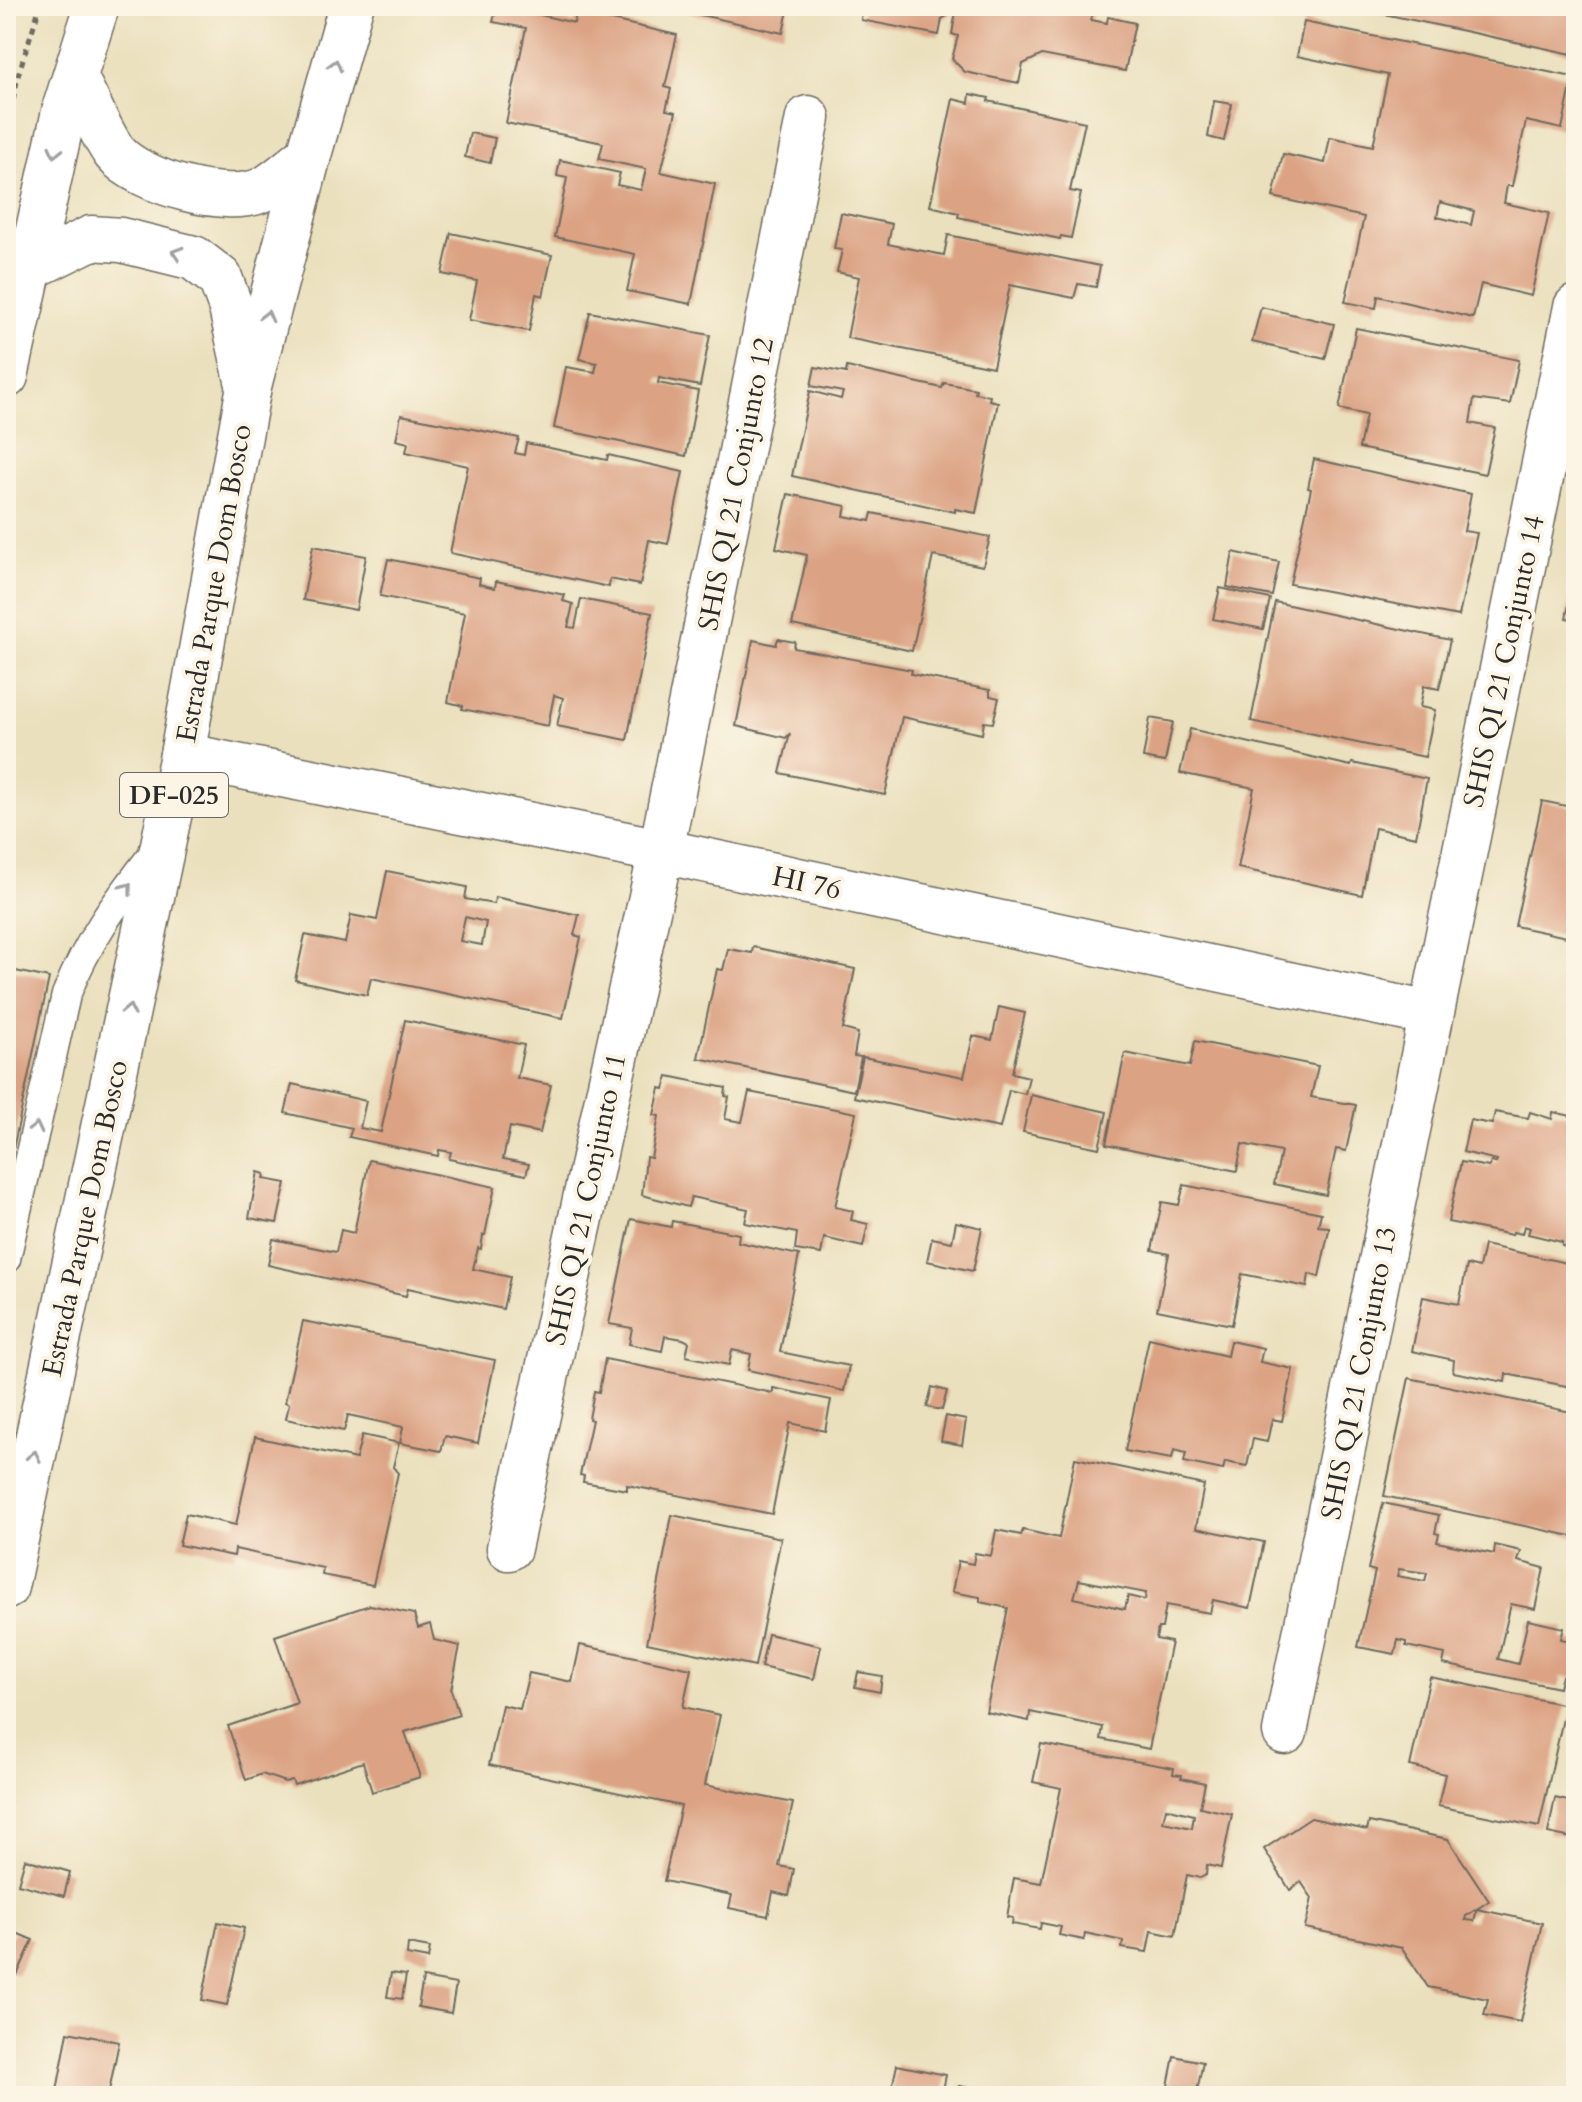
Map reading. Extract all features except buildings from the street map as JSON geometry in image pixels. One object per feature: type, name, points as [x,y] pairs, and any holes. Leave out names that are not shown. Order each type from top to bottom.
[{"type":"street","points":[[6,376],[28,269],[75,77],[97,6]]},
{"type":"street","name":"Estrada Parque Dom Bosco","points":[[6,1587],[182,755],[249,386],[351,6]]},
{"type":"street","points":[[75,77],[116,153],[135,169],[156,179],[194,190],[235,195],[263,190],[309,155]]},
{"type":"street","name":"SHIS QI 21 Conjunto 12","points":[[661,851],[808,118]]},
{"type":"street","points":[[28,269],[91,238],[121,240],[194,258],[220,278],[231,308],[249,386]]},
{"type":"street","name":"SHIS QI 21 Conjunto 14","points":[[1430,1014],[1576,307]]},
{"type":"street","name":"HI 76","points":[[182,755],[661,851],[1430,1014]]},
{"type":"street","name":"SHIS QI 21 Conjunto 11","points":[[509,1548],[661,851]]},
{"type":"street","name":"SHIS QI 21 Conjunto 13","points":[[1285,1732],[1430,1014]]},
{"type":"lane","points":[[6,1259],[66,995],[103,919],[165,839]]},
{"type":"path","points":[[6,135],[19,72],[40,6]]}]
